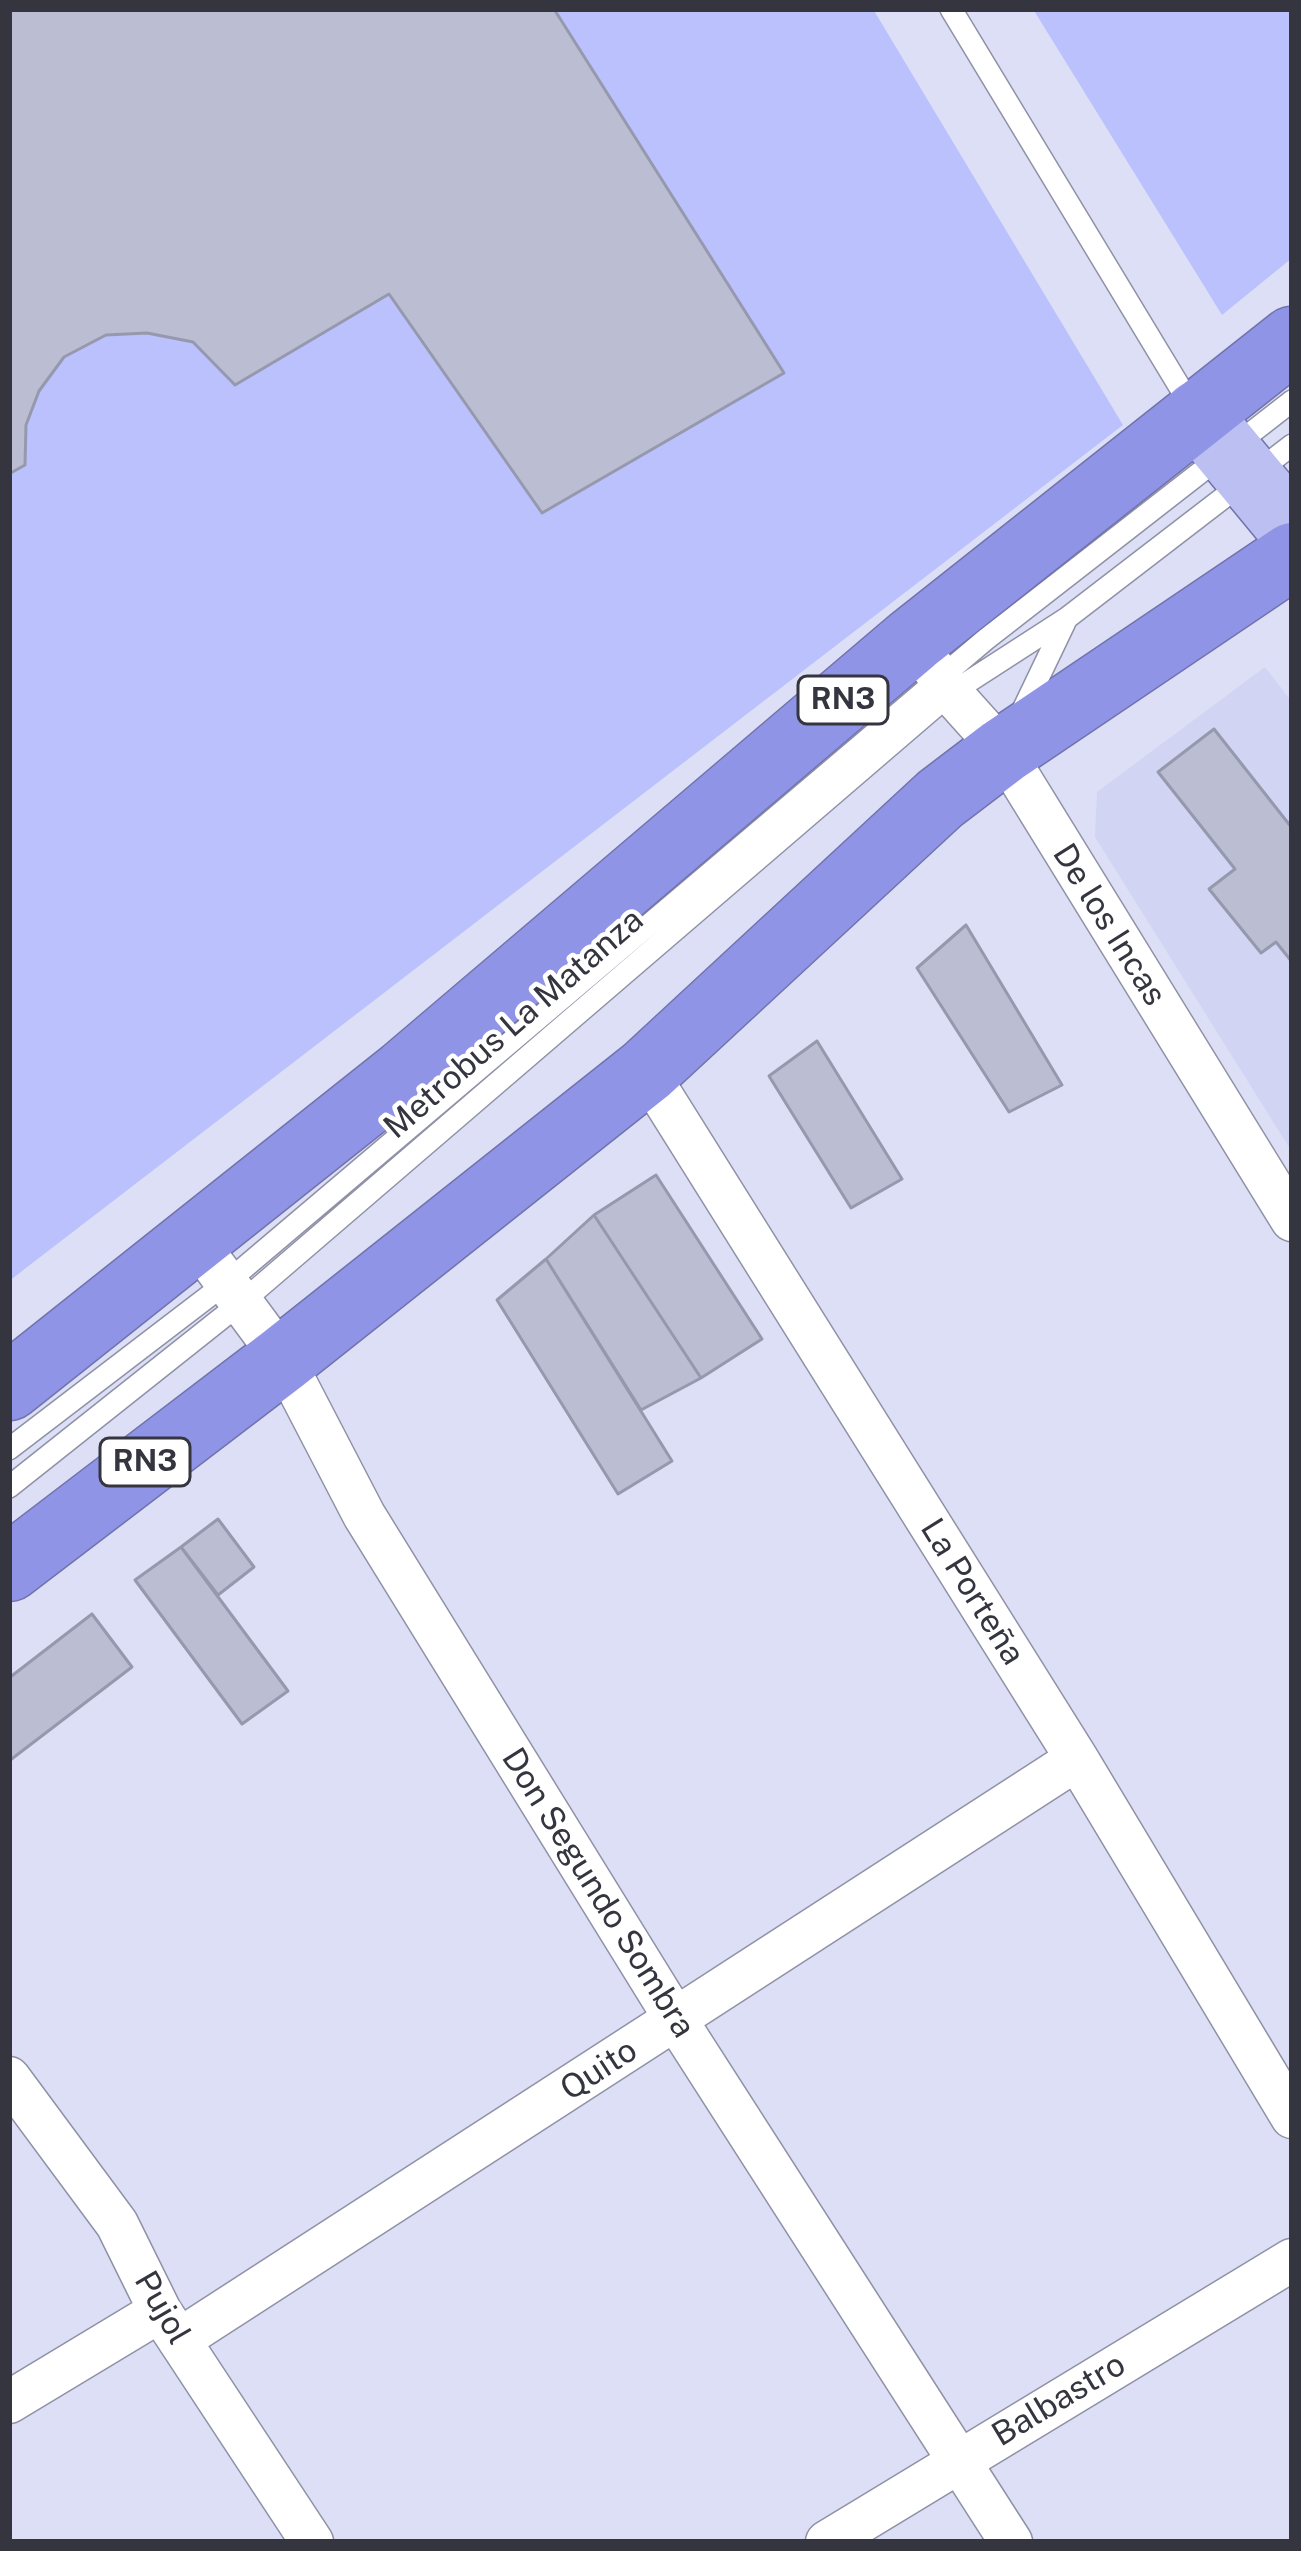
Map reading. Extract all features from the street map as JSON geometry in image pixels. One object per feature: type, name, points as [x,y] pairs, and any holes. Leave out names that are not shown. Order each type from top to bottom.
[{"type":"highway","name":"RN3","points":[[9,1387],[220,1266],[404,1073],[935,670],[1241,446],[1292,340]]},
{"type":"highway","name":"RN3","points":[[9,1568],[283,1359],[646,1070],[940,800],[1003,751],[1292,556]]},
{"type":"main road","points":[[1241,446],[1292,529]]},
{"type":"street","name":"De los Incas","points":[[935,670],[1003,751],[1292,1220]]},
{"type":"street","name":"La Porteña","points":[[646,1070],[1077,1759],[1292,2117]]},
{"type":"street","name":"Don Segundo Sombra","points":[[220,1266],[283,1359],[364,1515],[676,2020],[1010,2542]]},
{"type":"street","name":"Quito","points":[[9,2402],[170,2326],[676,2020],[1077,1759]]},
{"type":"street","name":"Pujol","points":[[9,2078],[117,2224],[170,2326],[312,2542]]},
{"type":"street","name":"Balbastro","points":[[827,2542],[1292,2260]]},
{"type":"lane","points":[[951,9],[1241,446]]},
{"type":"lane","name":"Metrobus La Matanza","points":[[1003,751],[1067,618],[1292,401]]},
{"type":"lane","name":"Metrobus La Matanza","points":[[9,1449],[220,1266],[935,670],[1067,618]]},
{"type":"lane","name":"Metrobus La Matanza","points":[[9,1487],[220,1266],[622,944],[935,670]]},
{"type":"lane","name":"Metrobus La Matanza","points":[[321,1173],[622,944]]},
{"type":"lane","name":"Metrobus La Matanza","points":[[404,1073],[581,973]]},
{"type":"shaded area","points":[[9,9],[873,9],[1123,425],[9,1281]]},
{"type":"shaded area","points":[[1033,9],[1292,9],[1292,258],[1222,315]]},
{"type":"shaded area","points":[[1265,667],[1292,702],[1292,1152],[1095,837],[1097,792]]},
{"type":"building","points":[[9,9],[554,9],[784,373],[542,513],[389,294],[235,385],[193,342],[147,333],[106,335],[64,357],[39,391],[26,425],[25,465],[9,474]]},
{"type":"building","points":[[1214,729],[1292,828],[1292,962],[1276,942],[1261,953],[1209,889],[1235,869],[1158,772]]},
{"type":"building","points":[[966,925],[1062,1085],[1009,1112],[917,968]]},
{"type":"building","points":[[817,1041],[902,1179],[851,1208],[769,1076]]},
{"type":"building","points":[[656,1175],[762,1339],[701,1378],[594,1215]]},
{"type":"building","points":[[594,1215],[701,1378],[641,1410],[546,1259]]},
{"type":"building","points":[[546,1259],[672,1461],[618,1494],[497,1300]]},
{"type":"building","points":[[218,1519],[254,1567],[218,1595],[181,1547]]},
{"type":"building","points":[[181,1547],[288,1691],[242,1724],[135,1580]]},
{"type":"building","points":[[92,1614],[132,1667],[9,1761],[9,1678]]}]
